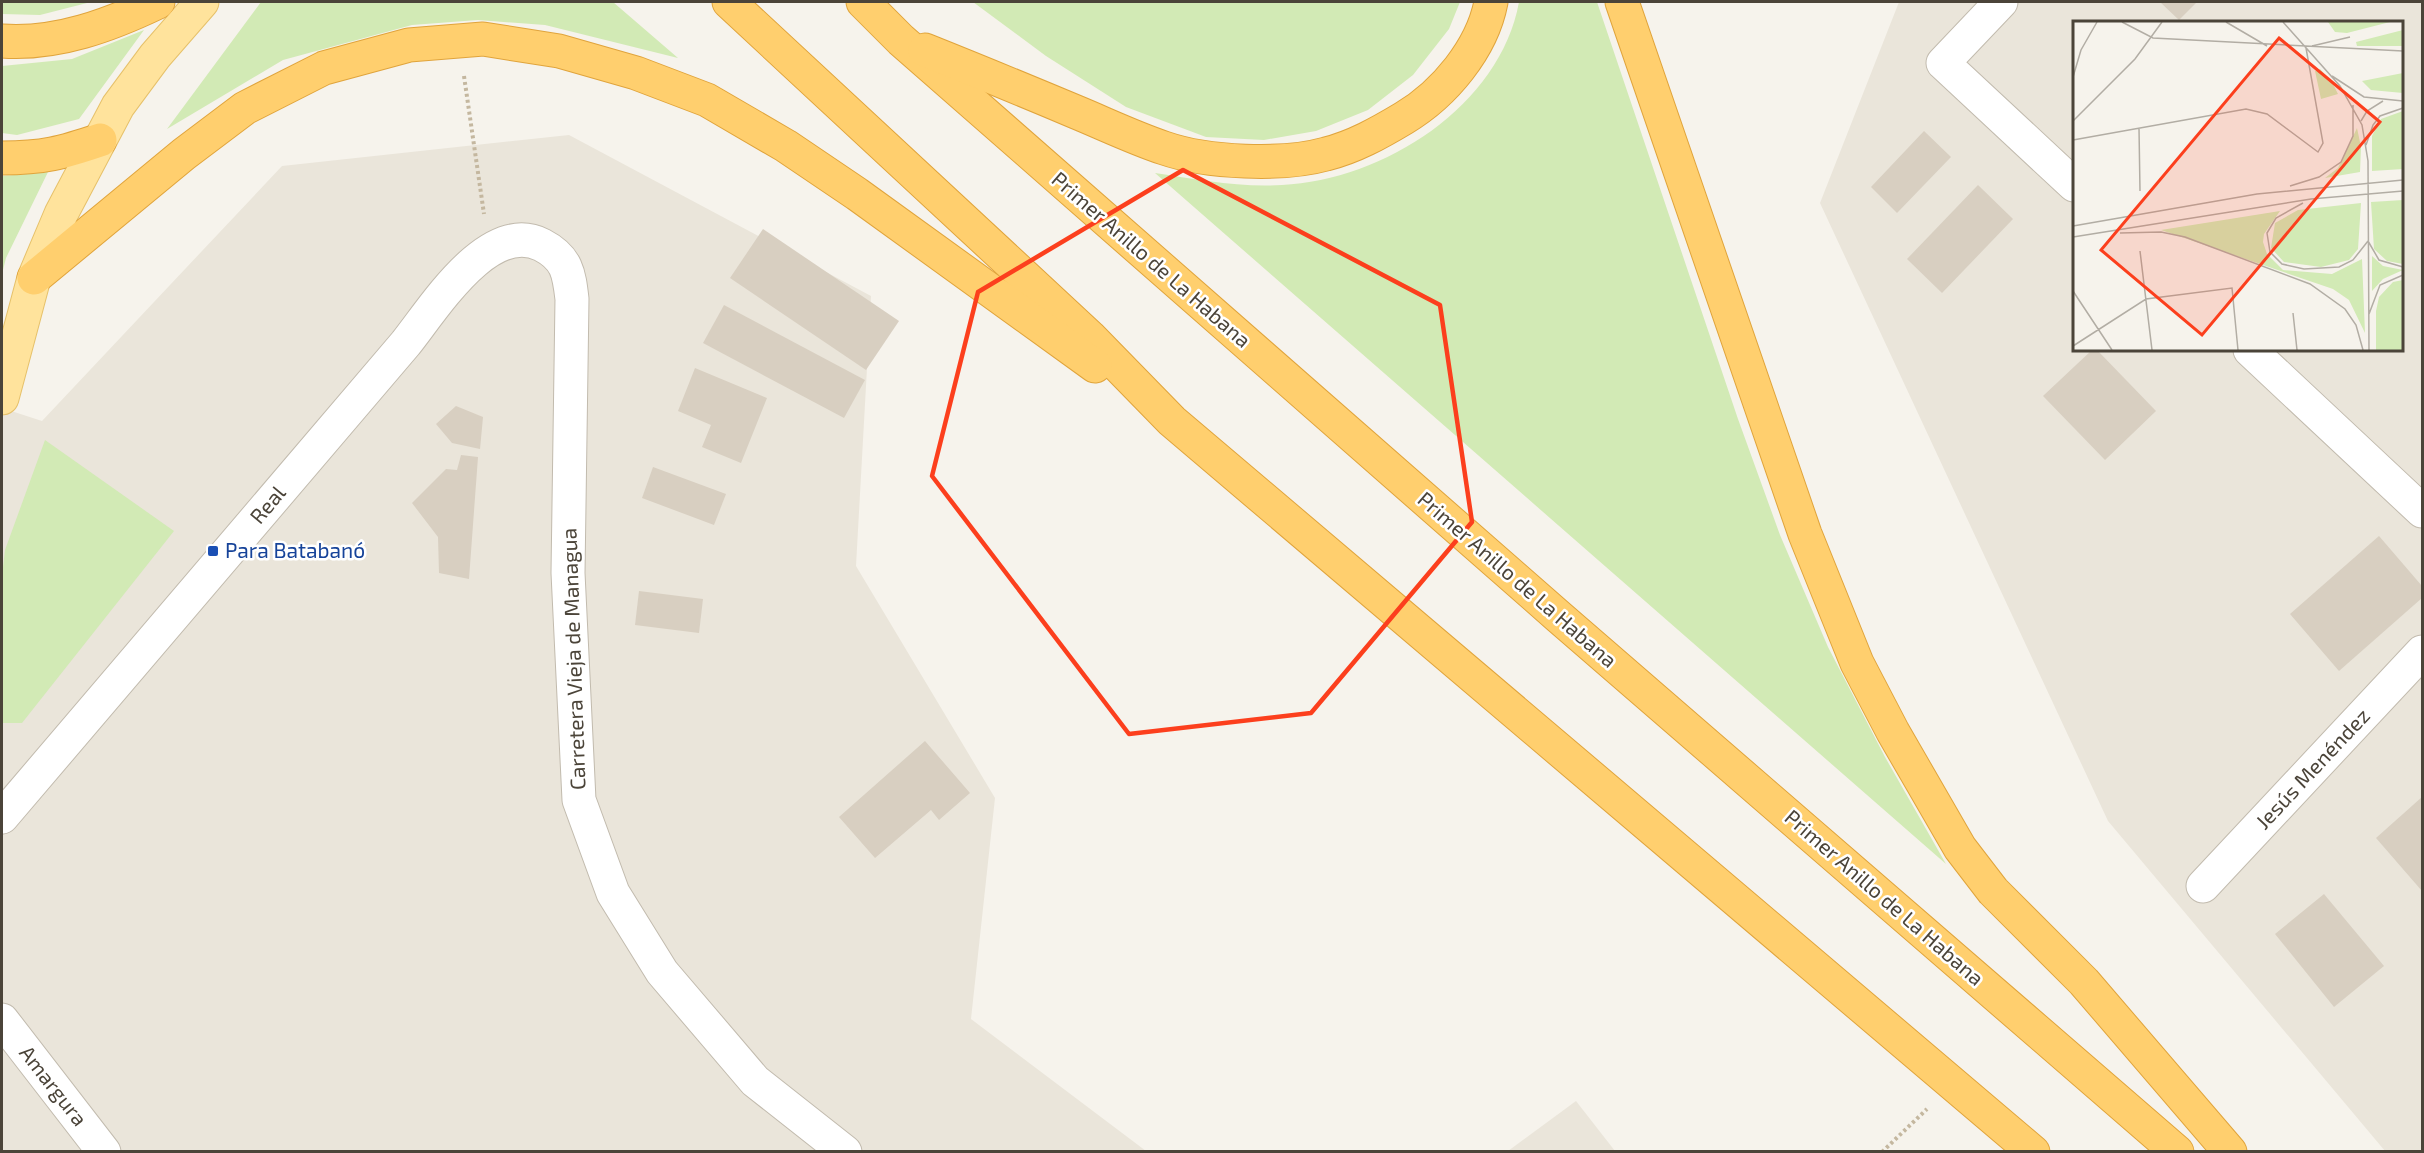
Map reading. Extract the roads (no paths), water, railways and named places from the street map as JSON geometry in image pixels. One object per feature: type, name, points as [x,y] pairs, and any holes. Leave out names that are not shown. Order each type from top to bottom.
[{"type":"highway","points":[[2,41],[61,38],[120,20],[158,2]]},
{"type":"highway","points":[[729,2],[1090,337],[1172,422]]},
{"type":"highway","name":"Primer Anillo de La Habana","points":[[863,2],[900,40],[1550,609],[2177,1152]]},
{"type":"highway","points":[[900,40],[1166,149],[1223,160],[1278,161],[1325,155],[1372,137],[1414,112],[1444,88],[1469,54],[1489,13],[1491,2]]},
{"type":"highway","points":[[1622,2],[1805,534],[1857,663],[1893,732],[1960,848],[1993,891],[2084,982],[2230,1152]]},
{"type":"highway","points":[[34,278],[184,154],[245,108],[324,68],[409,45],[483,39],[559,51],[636,73],[707,100],[786,146],[857,194],[1172,422],[2033,1152]]},
{"type":"highway","points":[[2,158],[36,158],[100,140]]},
{"type":"main road","points":[[2,398],[34,278],[61,213],[118,106],[149,64],[202,2]]},
{"type":"street","points":[[2001,2],[1943,63],[2073,184]]},
{"type":"street","name":"Carretera Vieja de Managua","points":[[490,250],[509,241],[521,239],[533,241],[552,251],[569,271],[572,299],[568,573],[579,800],[613,893],[662,972],[755,1081],[845,1152]]},
{"type":"street","name":"Real","points":[[2,817],[398,352],[465,269],[490,250]]},
{"type":"street","points":[[2251,351],[2422,510]]},
{"type":"street","name":"Jesús Menéndez","points":[[2203,886],[2422,652]]},
{"type":"street","name":"Amargura","points":[[2,1020],[104,1152]]},
{"type":"place","name":"Para Batabanó","points":[[213,551]]}]
